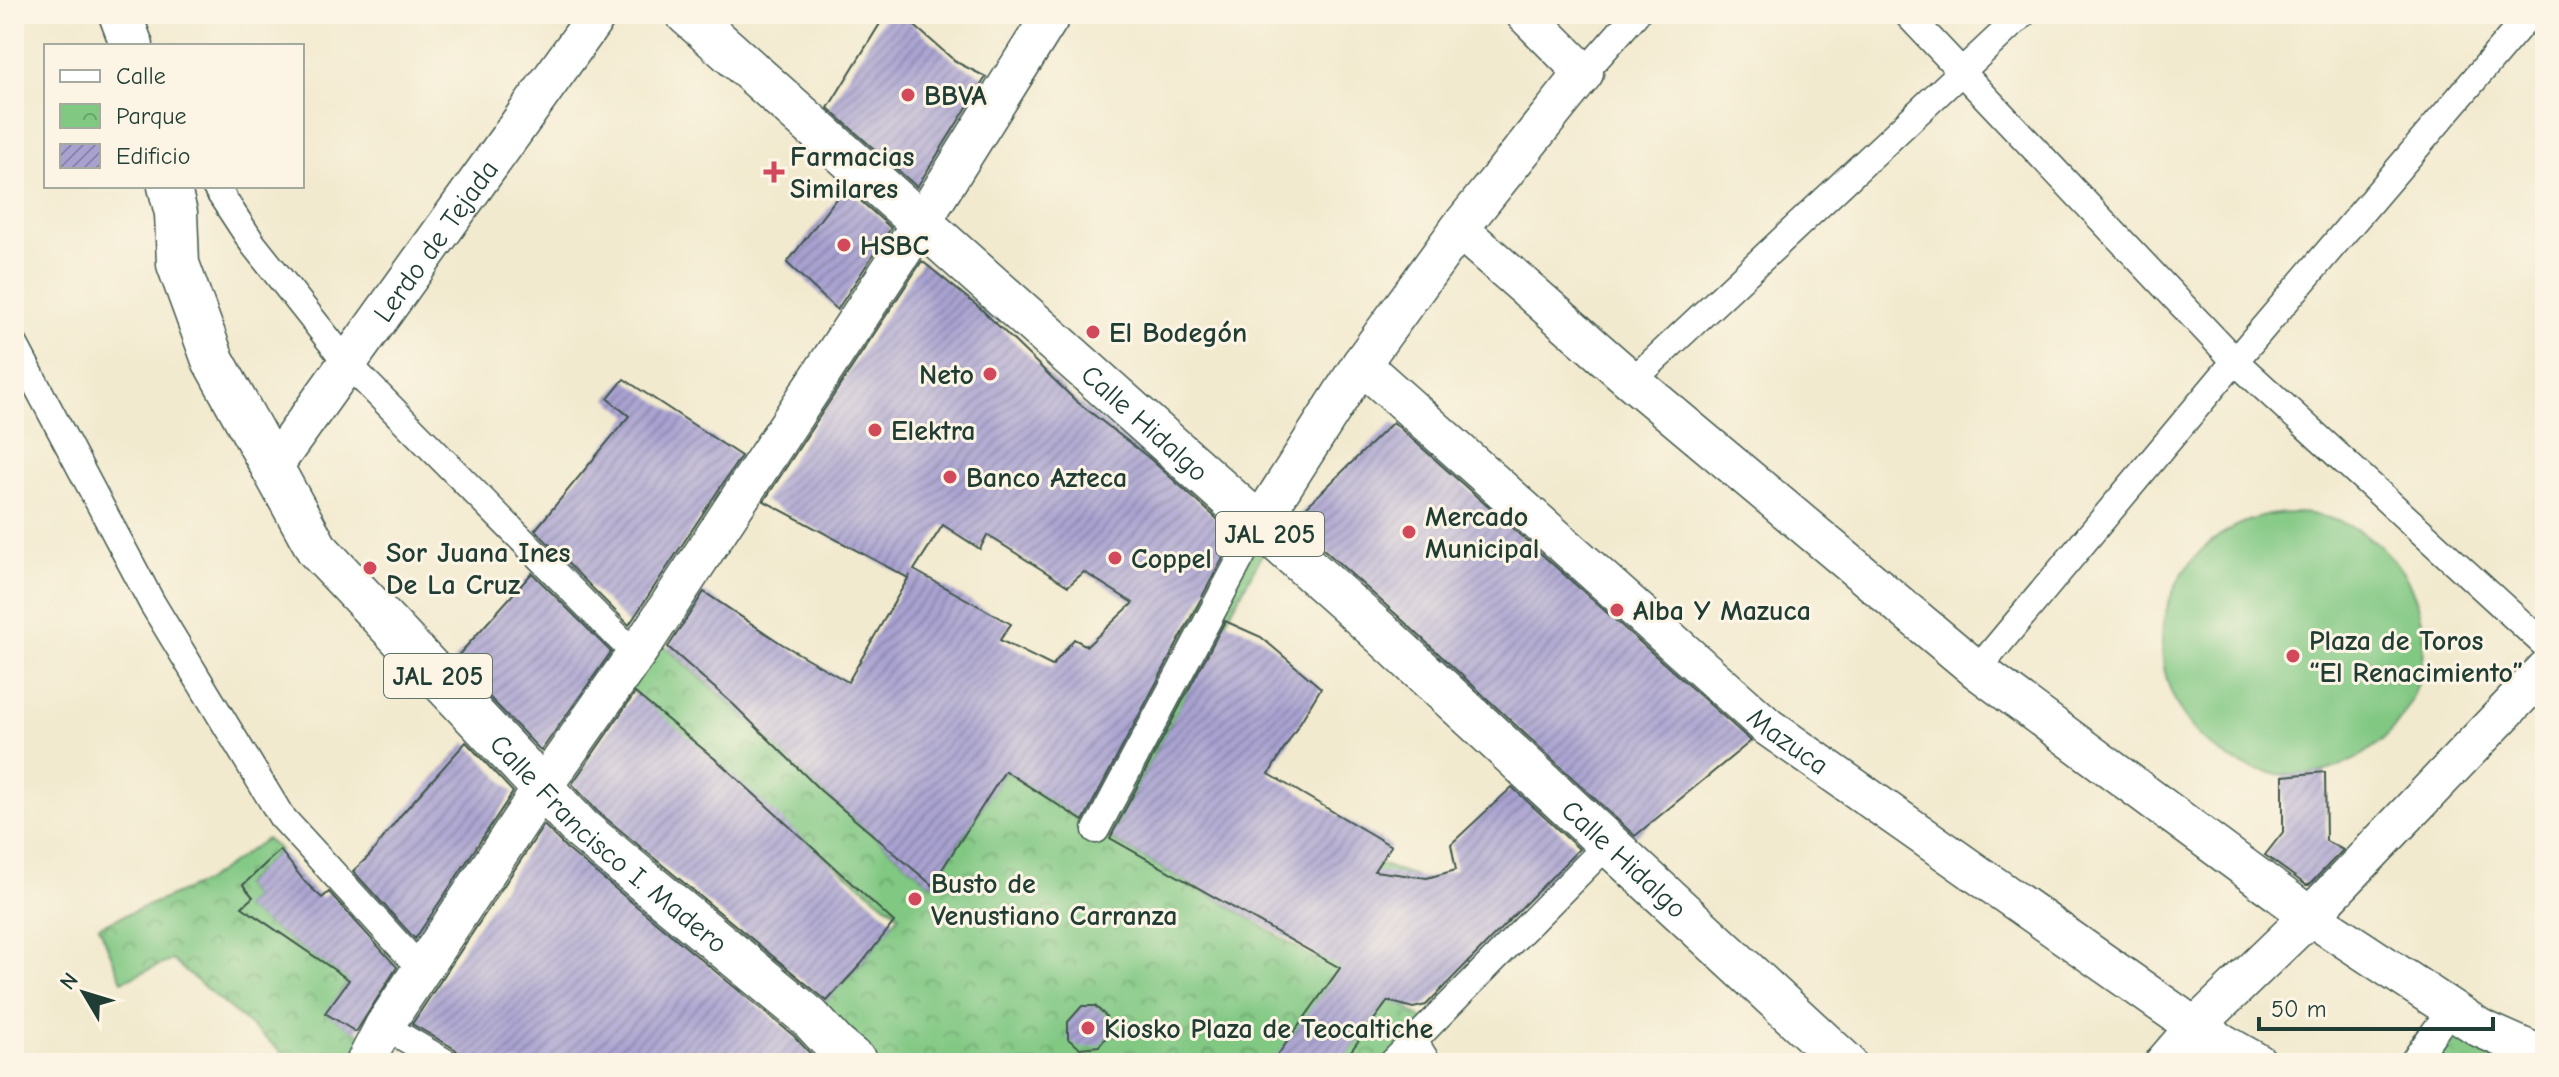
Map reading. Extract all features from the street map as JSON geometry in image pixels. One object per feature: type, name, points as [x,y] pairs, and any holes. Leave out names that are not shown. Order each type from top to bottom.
[{"type":"main road","points":[[120,14],[131,44]]},
{"type":"main road","name":"Lerdo de Tejada","points":[[272,468],[598,14]]},
{"type":"main road","name":"Calle Hidalgo","points":[[687,14],[1382,634],[1845,1063]]},
{"type":"main road","points":[[365,1063],[384,1026],[421,969],[542,788],[636,655],[921,223],[1052,14]]},
{"type":"main road","points":[[1259,524],[1361,364],[1459,229],[1584,73],[1525,14]]},
{"type":"main road","name":"Calle Francisco I. Madero","points":[[170,188],[176,213],[178,264],[213,360],[317,549],[581,829],[810,1018],[857,1063]]},
{"type":"main road","points":[[1459,229],[1632,381],[1977,670],[2310,916],[2480,1028],[2545,1057]]},
{"type":"main road","name":"Mazuca","points":[[1361,364],[1768,727],[2195,1027],[2258,1063]]},
{"type":"main road","points":[[2164,1063],[2195,1027],[2310,916],[2545,670]]},
{"type":"street","points":[[1584,73],[1636,14]]},
{"type":"street","points":[[1907,14],[2235,361],[2545,645]]},
{"type":"street","points":[[1632,381],[2023,14]]},
{"type":"street","points":[[1977,670],[2530,14]]},
{"type":"street","points":[[216,188],[253,244],[348,364],[636,655]]},
{"type":"street","points":[[14,343],[152,603],[281,816],[421,969]]},
{"type":"street","points":[[1096,830],[1259,524]]},
{"type":"street","points":[[1392,1063],[1608,844]]},
{"type":"street","points":[[2412,1063],[2451,1009]]},
{"type":"street","points":[[384,1026],[447,1063]]},
{"type":"street","points":[[1414,1041],[1428,1063]]},
{"type":"green space","name":"Plaza de Toros “El Renacimiento”","points":[[2280,513],[2306,513],[2331,518],[2355,528],[2386,551],[2409,582],[2419,606],[2424,644],[2419,682],[2409,706],[2386,737],[2355,760],[2331,770],[2306,775],[2280,775],[2255,770],[2231,760],[2200,737],[2177,706],[2167,682],[2162,657],[2162,631],[2167,606],[2177,582],[2200,551],[2231,528],[2255,518]]},
{"type":"green space","points":[[1251,517],[1272,536],[1109,838],[1316,959],[1379,864],[1417,877],[1342,975],[1402,1005],[1430,1024],[1392,1063],[861,1063],[810,1018],[861,964],[899,915],[808,844],[631,690],[650,633],[760,730],[820,790],[932,885],[1005,771],[1083,820]]},
{"type":"green space","points":[[266,839],[280,850],[243,885],[253,897],[243,907],[349,980],[326,1013],[368,1039],[355,1063],[295,1063],[172,960],[122,981],[99,926],[204,882]]},
{"type":"green space","points":[[2462,1016],[2545,1063],[2427,1063]]},
{"type":"building","name":"BBVA","points":[[886,14],[901,14],[956,62],[986,77],[917,187],[828,108]]},
{"type":"building","name":"HSBC","points":[[845,187],[891,228],[837,310],[787,263]]},
{"type":"building","points":[[922,261],[981,309],[1076,401],[1148,457],[1235,535],[1083,821],[1005,771],[932,885],[820,790],[734,705],[668,647],[704,592],[782,644],[848,682],[910,575],[908,578],[764,501]],"holes":[[[943,525],[980,549],[987,535],[1068,586],[1084,572],[1133,603],[1087,646],[1074,639],[1052,666],[1000,640],[1011,624],[914,570]]]},
{"type":"building","points":[[624,379],[741,456],[629,625],[535,530],[629,416],[608,399]]},
{"type":"building","points":[[1393,422],[1751,741],[1635,836],[1292,521]]},
{"type":"building","points":[[532,573],[611,652],[541,751],[454,660]]},
{"type":"building","points":[[1225,621],[1261,637],[1321,688],[1269,774],[1391,846],[1374,871],[1427,878],[1456,870],[1451,844],[1512,787],[1579,849],[1426,1005],[1413,1008],[1388,1001],[1342,1063],[1272,1063],[1340,968],[1110,838]]},
{"type":"building","points":[[635,693],[720,763],[894,922],[827,1001],[597,811],[572,784]]},
{"type":"building","points":[[466,742],[513,792],[415,939],[353,871]]},
{"type":"building","points":[[2325,772],[2326,841],[2343,850],[2306,885],[2265,855],[2283,832],[2283,776]]},
{"type":"building","points":[[544,825],[566,848],[794,1036],[819,1063],[463,1063],[455,1049],[412,1024]]},
{"type":"building","points":[[280,850],[322,898],[329,892],[397,967],[356,1032],[325,1013],[349,980],[242,907],[253,897],[243,885]]},
{"type":"building","name":"Kiosko Plaza de Teocaltiche","points":[[1082,1006],[1095,1006],[1106,1016],[1109,1034],[1099,1046],[1080,1048],[1068,1039],[1068,1022]]},
{"type":"place","name":"BBVA","points":[[908,95]]},
{"type":"place","name":"Farmacias Similares","points":[[774,172]]},
{"type":"place","name":"HSBC","points":[[844,245]]},
{"type":"place","name":"El Bodegón","points":[[1093,332]]},
{"type":"place","name":"Neto","points":[[990,374]]},
{"type":"place","name":"Elektra","points":[[875,430]]},
{"type":"place","name":"Banco Azteca","points":[[950,477]]},
{"type":"place","name":"Mercado Municipal","points":[[1409,532]]},
{"type":"place","name":"Coppel","points":[[1115,558]]},
{"type":"place","name":"Sor Juana Ines De La Cruz","points":[[370,568]]},
{"type":"place","name":"Alba Y Mazuca","points":[[1617,610]]},
{"type":"place","name":"Plaza de Toros “El Renacimiento”","points":[[2293,656]]},
{"type":"place","name":"Busto de Venustiano Carranza","points":[[915,899]]},
{"type":"place","name":"Kiosko Plaza de Teocaltiche","points":[[1088,1028]]}]
